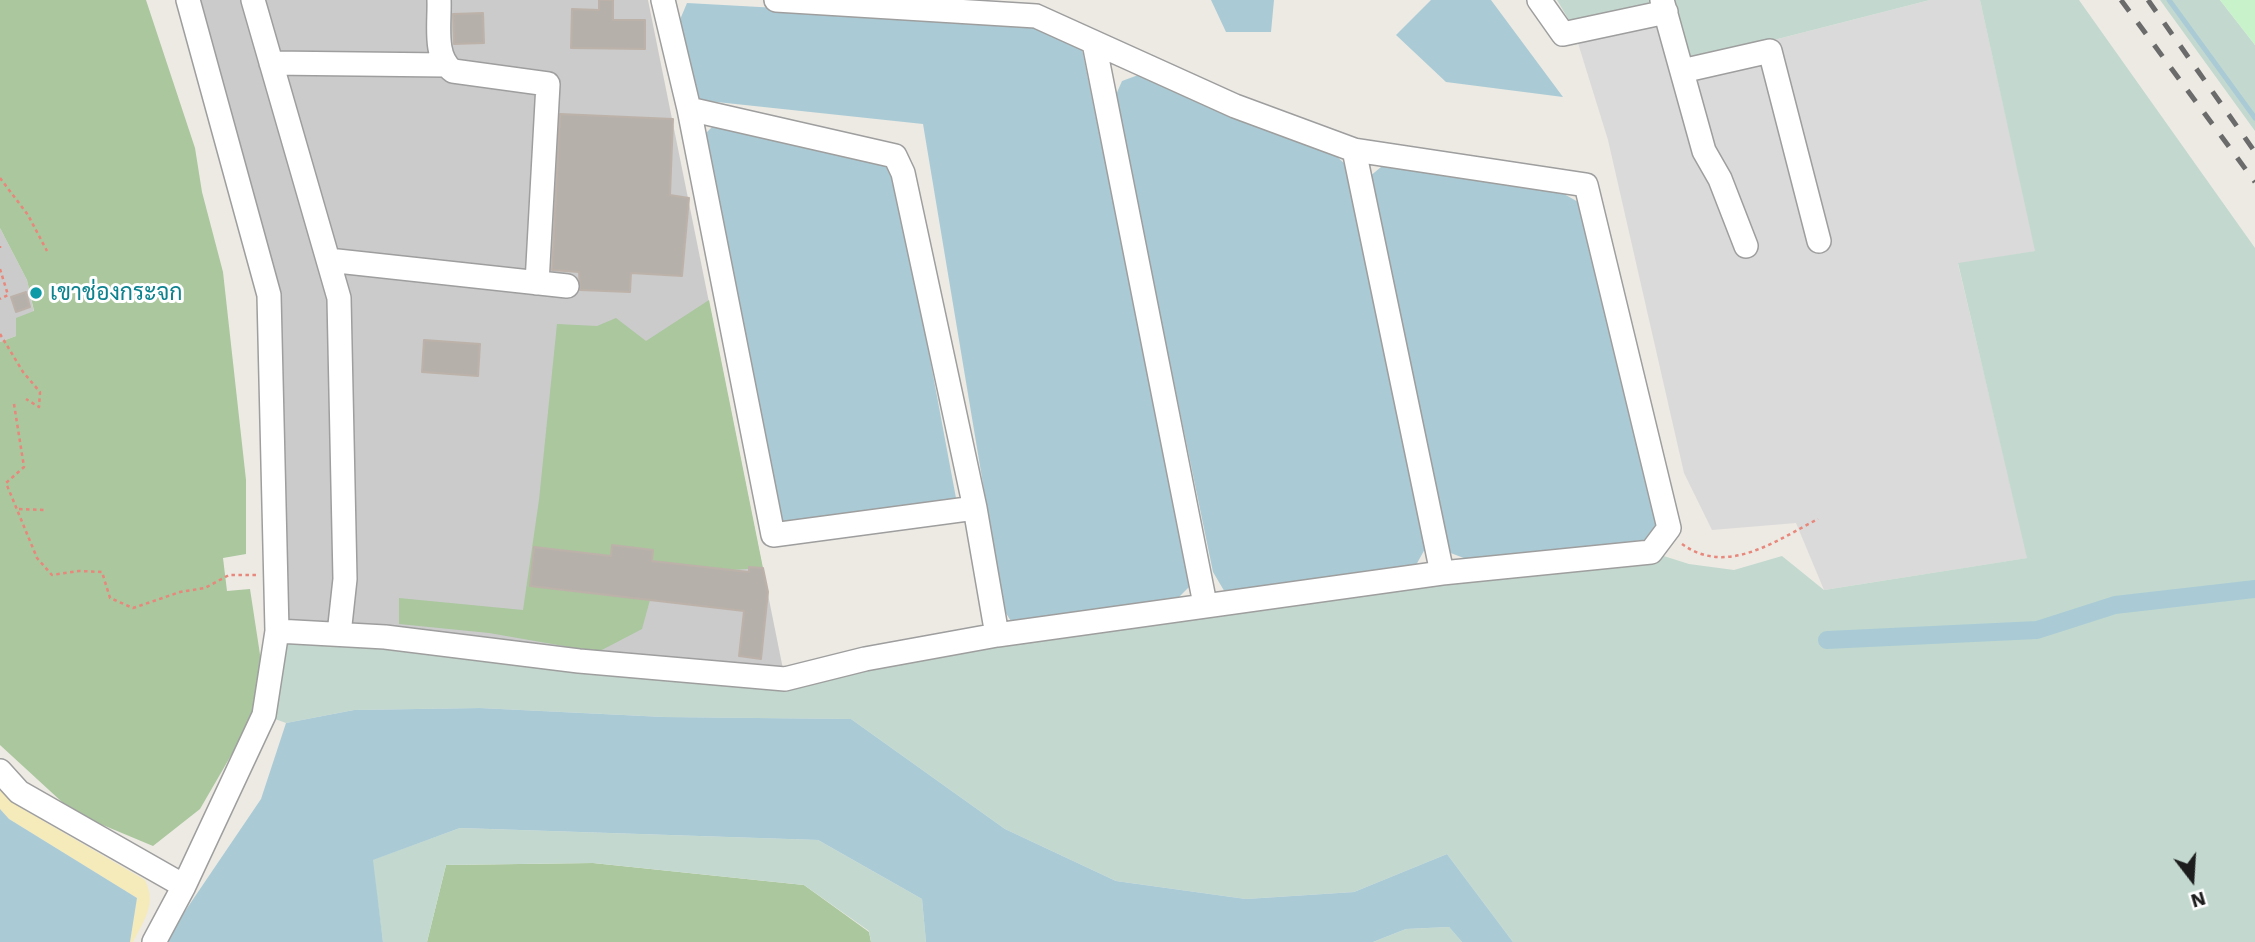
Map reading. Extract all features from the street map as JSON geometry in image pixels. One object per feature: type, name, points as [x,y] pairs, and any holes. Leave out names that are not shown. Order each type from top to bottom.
[{"type":"street","points":[[154,942],[184,886],[264,715],[277,631],[268,295],[188,0]]},
{"type":"street","points":[[253,0],[339,299],[345,579],[339,634]]},
{"type":"street","points":[[439,0],[441,55],[445,65],[453,71],[548,84],[537,282]]},
{"type":"street","points":[[663,0],[689,109],[773,535],[975,508]]},
{"type":"street","points":[[277,631],[339,634],[785,680],[864,659],[997,635],[1205,604],[1442,573],[1651,552],[1669,528],[1586,185],[1354,150],[1236,106],[1036,16],[776,0]]},
{"type":"street","points":[[1539,0],[1563,34],[1664,6],[1704,150],[1720,179],[1746,246]]},
{"type":"street","points":[[1094,43],[1205,604]]},
{"type":"street","points":[[1682,71],[1770,51],[1819,241]]},
{"type":"street","points":[[271,63],[445,65]]},
{"type":"street","points":[[689,109],[895,156],[904,173],[975,508],[997,635]]},
{"type":"street","points":[[1354,150],[1442,573]]},
{"type":"street","points":[[328,260],[567,286]]},
{"type":"street","points":[[0,771],[19,792],[184,886]]},
{"type":"path","points":[[0,178],[28,215],[47,251]]},
{"type":"path","points":[[0,269],[8,295],[0,299]]},
{"type":"path","points":[[0,334],[23,372],[40,392],[39,408],[26,399]]},
{"type":"path","points":[[13,404],[23,467],[6,482],[37,558],[51,575],[79,571],[102,572],[110,598],[133,608],[180,592],[205,588],[229,575],[247,576]]},
{"type":"path","points":[[18,509],[44,510]]},
{"type":"path","points":[[1669,528],[1684,546],[1706,558],[1738,557],[1818,519]]},
{"type":"shaded area","points":[[188,0],[648,0],[785,679],[277,631],[269,295]]},
{"type":"shaded area","points":[[1930,0],[1980,0],[2036,251],[1958,264],[2028,558],[1824,590],[1796,523],[1712,530],[1684,473],[1608,140],[1573,27],[1661,5],[1680,64]]},
{"type":"shaded area","points":[[0,228],[27,280],[34,312],[16,336],[0,342]]},
{"type":"green space","points":[[0,0],[146,0],[195,148],[202,192],[223,272],[246,480],[246,554],[223,558],[227,591],[250,589],[261,661],[251,721],[200,809],[153,846],[74,813],[0,745],[0,342],[16,336],[16,318],[34,311],[27,280],[0,228]]},
{"type":"green space","points":[[1557,0],[1930,0],[1680,64],[1661,5],[1573,27]]},
{"type":"green space","points":[[1980,0],[2079,0],[2255,248],[2255,942],[1513,942],[1447,854],[1354,892],[1246,899],[1116,881],[1005,829],[851,719],[664,717],[480,708],[354,710],[286,723],[264,715],[277,631],[785,679],[865,659],[1651,552],[1689,564],[1734,570],[1782,556],[1824,590],[2027,558],[1958,263],[2035,251]]},
{"type":"green space","points":[[2160,0],[2220,0],[2255,45],[2255,131]]},
{"type":"green space","points":[[2220,0],[2255,0],[2255,45]]},
{"type":"green space","points":[[709,300],[763,568],[732,570],[727,609],[650,600],[642,629],[598,652],[489,633],[399,624],[399,598],[523,610],[539,500],[557,324],[597,326],[616,318],[646,341]]},
{"type":"green space","points":[[460,828],[818,840],[922,899],[926,942],[871,942],[869,931],[804,885],[593,863],[446,865],[427,942],[383,942],[372,860]]},
{"type":"green space","points":[[593,863],[804,885],[869,932],[871,942],[427,942],[446,865]]},
{"type":"green space","points":[[1449,927],[1462,942],[1373,942],[1406,929]]},
{"type":"sand","points":[[0,786],[21,808],[145,880],[150,897],[148,912],[133,942],[130,942],[137,898],[9,819],[0,809]]},
{"type":"water","points":[[1211,0],[1274,0],[1271,32],[1226,32]]},
{"type":"water","points":[[1431,0],[1491,0],[1563,97],[1446,82],[1396,35]]},
{"type":"water","points":[[687,3],[1032,22],[1082,49],[1191,585],[1175,601],[1014,626],[1004,610],[923,124],[698,100],[679,22]]},
{"type":"water","points":[[1141,74],[1333,153],[1345,164],[1426,547],[1415,567],[1226,594],[1213,572],[1115,97],[1122,81]]},
{"type":"water","points":[[725,123],[887,162],[896,177],[956,498],[945,503],[782,525],[705,134],[712,127]]},
{"type":"water","points":[[1387,162],[1564,194],[1580,203],[1659,522],[1652,539],[1469,560],[1448,552],[1369,177]]},
{"type":"water","points":[[480,708],[664,717],[851,719],[1005,829],[1116,881],[1246,899],[1354,892],[1447,854],[1513,942],[1462,942],[1449,927],[1406,929],[1373,942],[926,942],[922,899],[818,840],[460,828],[373,860],[383,942],[168,942],[177,923],[261,799],[286,723],[354,710]]},
{"type":"water","points":[[0,809],[9,819],[137,898],[130,942],[0,942]]},
{"type":"building","points":[[599,0],[613,0],[613,20],[645,20],[645,49],[571,48],[572,9],[599,10]]},
{"type":"building","points":[[483,13],[484,43],[454,44],[453,14]]},
{"type":"building","points":[[560,114],[673,119],[670,195],[689,198],[682,276],[631,273],[630,292],[580,290],[579,272],[552,270]]},
{"type":"building","points":[[26,292],[30,307],[16,312],[11,297]]},
{"type":"building","points":[[424,340],[480,344],[478,376],[422,372]]},
{"type":"building","points":[[612,545],[653,550],[652,561],[749,572],[749,567],[763,568],[768,592],[761,659],[739,656],[744,611],[530,586],[534,547],[611,556]]},
{"type":"waterway","points":[[2169,0],[2255,118]]},
{"type":"waterway","points":[[1827,640],[2037,630],[2115,605],[2255,589]]},
{"type":"railway","points":[[2121,0],[2255,182]]},
{"type":"railway","points":[[2148,0],[2255,152]]},
{"type":"place","name":"เขาช่องกระจก","points":[[36,293]]}]
